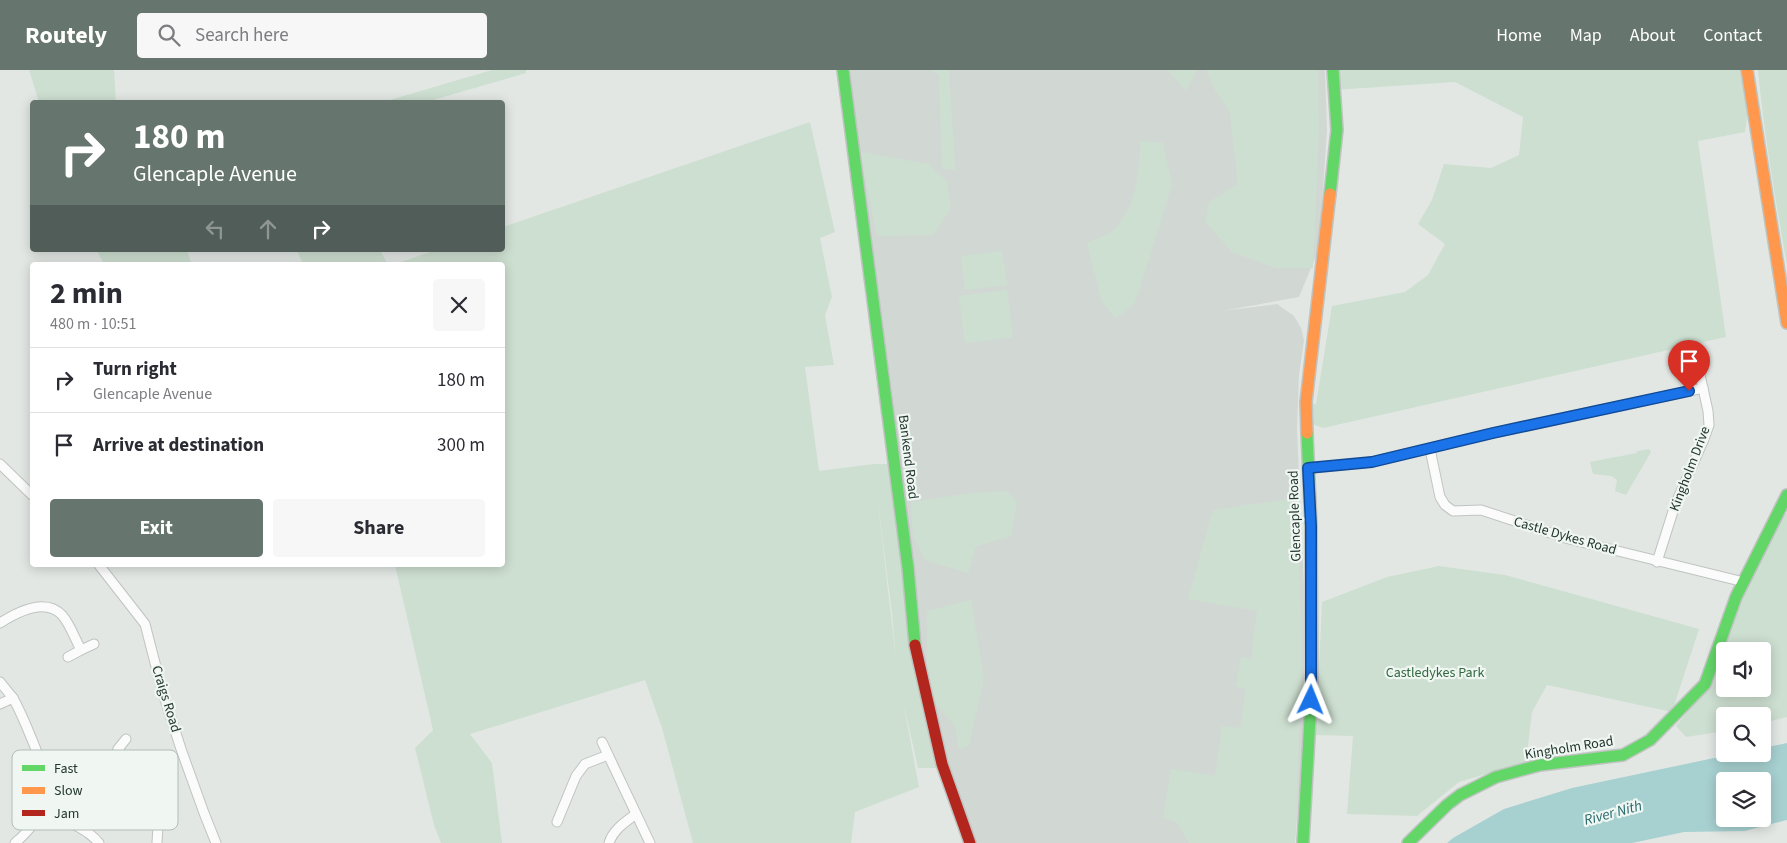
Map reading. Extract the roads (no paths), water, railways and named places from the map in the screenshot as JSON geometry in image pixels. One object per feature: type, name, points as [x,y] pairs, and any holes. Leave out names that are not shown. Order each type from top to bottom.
[{"type":"main road","name":"Bankend Road","points":[[843,70],[908,568],[916,654],[942,764],[970,843]]},
{"type":"main road","name":"Glencaple Road","points":[[1303,843],[1312,683],[1311,526],[1306,402],[1337,130],[1333,70]]},
{"type":"main road","points":[[1747,70],[1787,323]]},
{"type":"main road","name":"Kingholm Road","points":[[1408,843],[1454,800],[1476,786],[1496,777],[1540,765],[1623,755],[1650,740],[1705,684],[1734,604],[1787,495]]},
{"type":"street","name":"Kingholm Drive","points":[[1657,562],[1674,505],[1709,425],[1700,375]]},
{"type":"street","points":[[1308,468],[1372,462],[1493,433],[1703,388]]},
{"type":"street","name":"Castle Dykes Road","points":[[1430,449],[1440,497],[1453,511],[1481,510],[1569,539],[1744,582]]},
{"type":"street","points":[[0,464],[30,493]]},
{"type":"street","name":"Craigs Road","points":[[101,567],[145,624],[162,690],[181,749],[216,843]]},
{"type":"street","points":[[1,620],[36,606],[53,609],[62,615],[81,650]]},
{"type":"street","points":[[68,657],[94,644]]},
{"type":"street","points":[[0,682],[21,712],[36,750]]},
{"type":"street","points":[[0,704],[13,698]]},
{"type":"street","points":[[119,750],[126,739]]},
{"type":"street","points":[[602,742],[650,843]]},
{"type":"street","points":[[557,822],[576,776],[586,764],[608,755]]},
{"type":"street","points":[[609,843],[621,825],[636,814]]},
{"type":"street","points":[[15,843],[28,830]]},
{"type":"street","points":[[83,830],[99,843]]},
{"type":"street","points":[[157,843],[158,830]]},
{"type":"water","name":"River Nith","points":[[1787,743],[1787,820],[1771,824],[1771,772],[1716,772],[1716,827],[1760,827],[1745,831],[1684,832],[1632,843],[1447,843],[1504,809],[1572,788],[1716,758],[1716,762],[1771,762],[1771,746]]},
{"type":"park label","name":"Castledykes Park","points":[[1435,673]]}]
